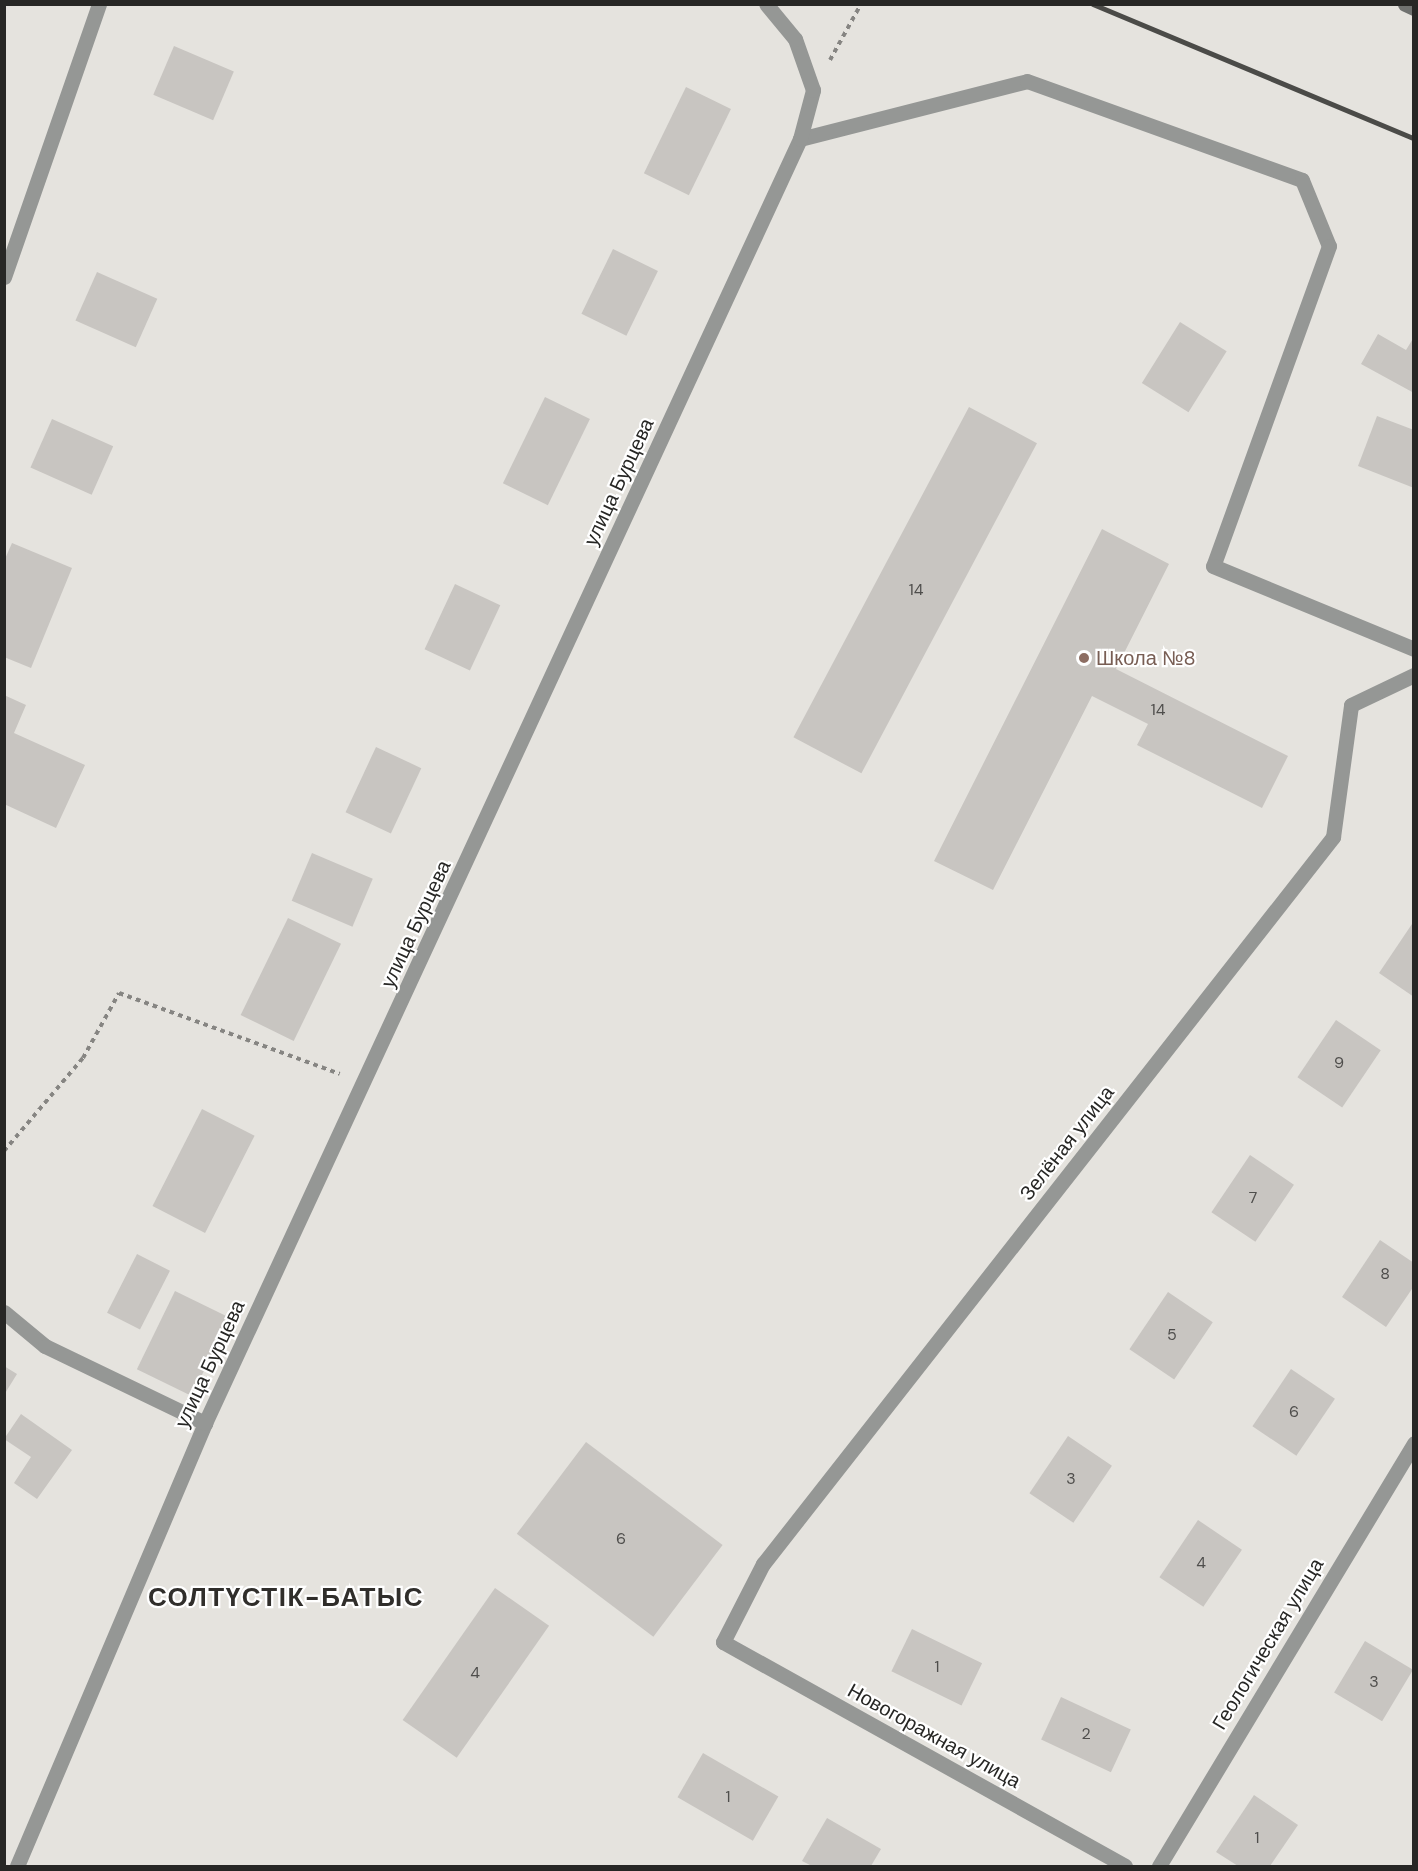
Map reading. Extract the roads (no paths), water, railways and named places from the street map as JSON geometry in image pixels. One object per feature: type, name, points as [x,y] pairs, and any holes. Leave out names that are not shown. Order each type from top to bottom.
[{"type":"main road","points":[[1405,4],[1413,8]]},
{"type":"street","points":[[4,277],[99,4]]},
{"type":"street","name":"улица Бурцева","points":[[17,1866],[205,1423],[365,1084],[800,139],[813,90],[795,39],[766,4]]},
{"type":"street","points":[[800,139],[1027,81],[1302,180],[1329,246],[1213,566],[1413,649]]},
{"type":"street","name":"Зелёная улица","points":[[723,1642],[763,1564],[1333,837],[1351,705],[1413,675]]},
{"type":"street","points":[[4,1312],[45,1346],[205,1423]]},
{"type":"street","name":"Геологическая улица","points":[[1159,1866],[1413,1443]]},
{"type":"street","name":"Новогоражная улица","points":[[723,1642],[1125,1866]]},
{"type":"railway","points":[[1093,4],[1414,138]]},
{"type":"place","name":"Школа №8","points":[[1084,658]]},
{"type":"district","name":"СОЛТҮСТІК-БАТЫС","points":[[286,1598]]}]
